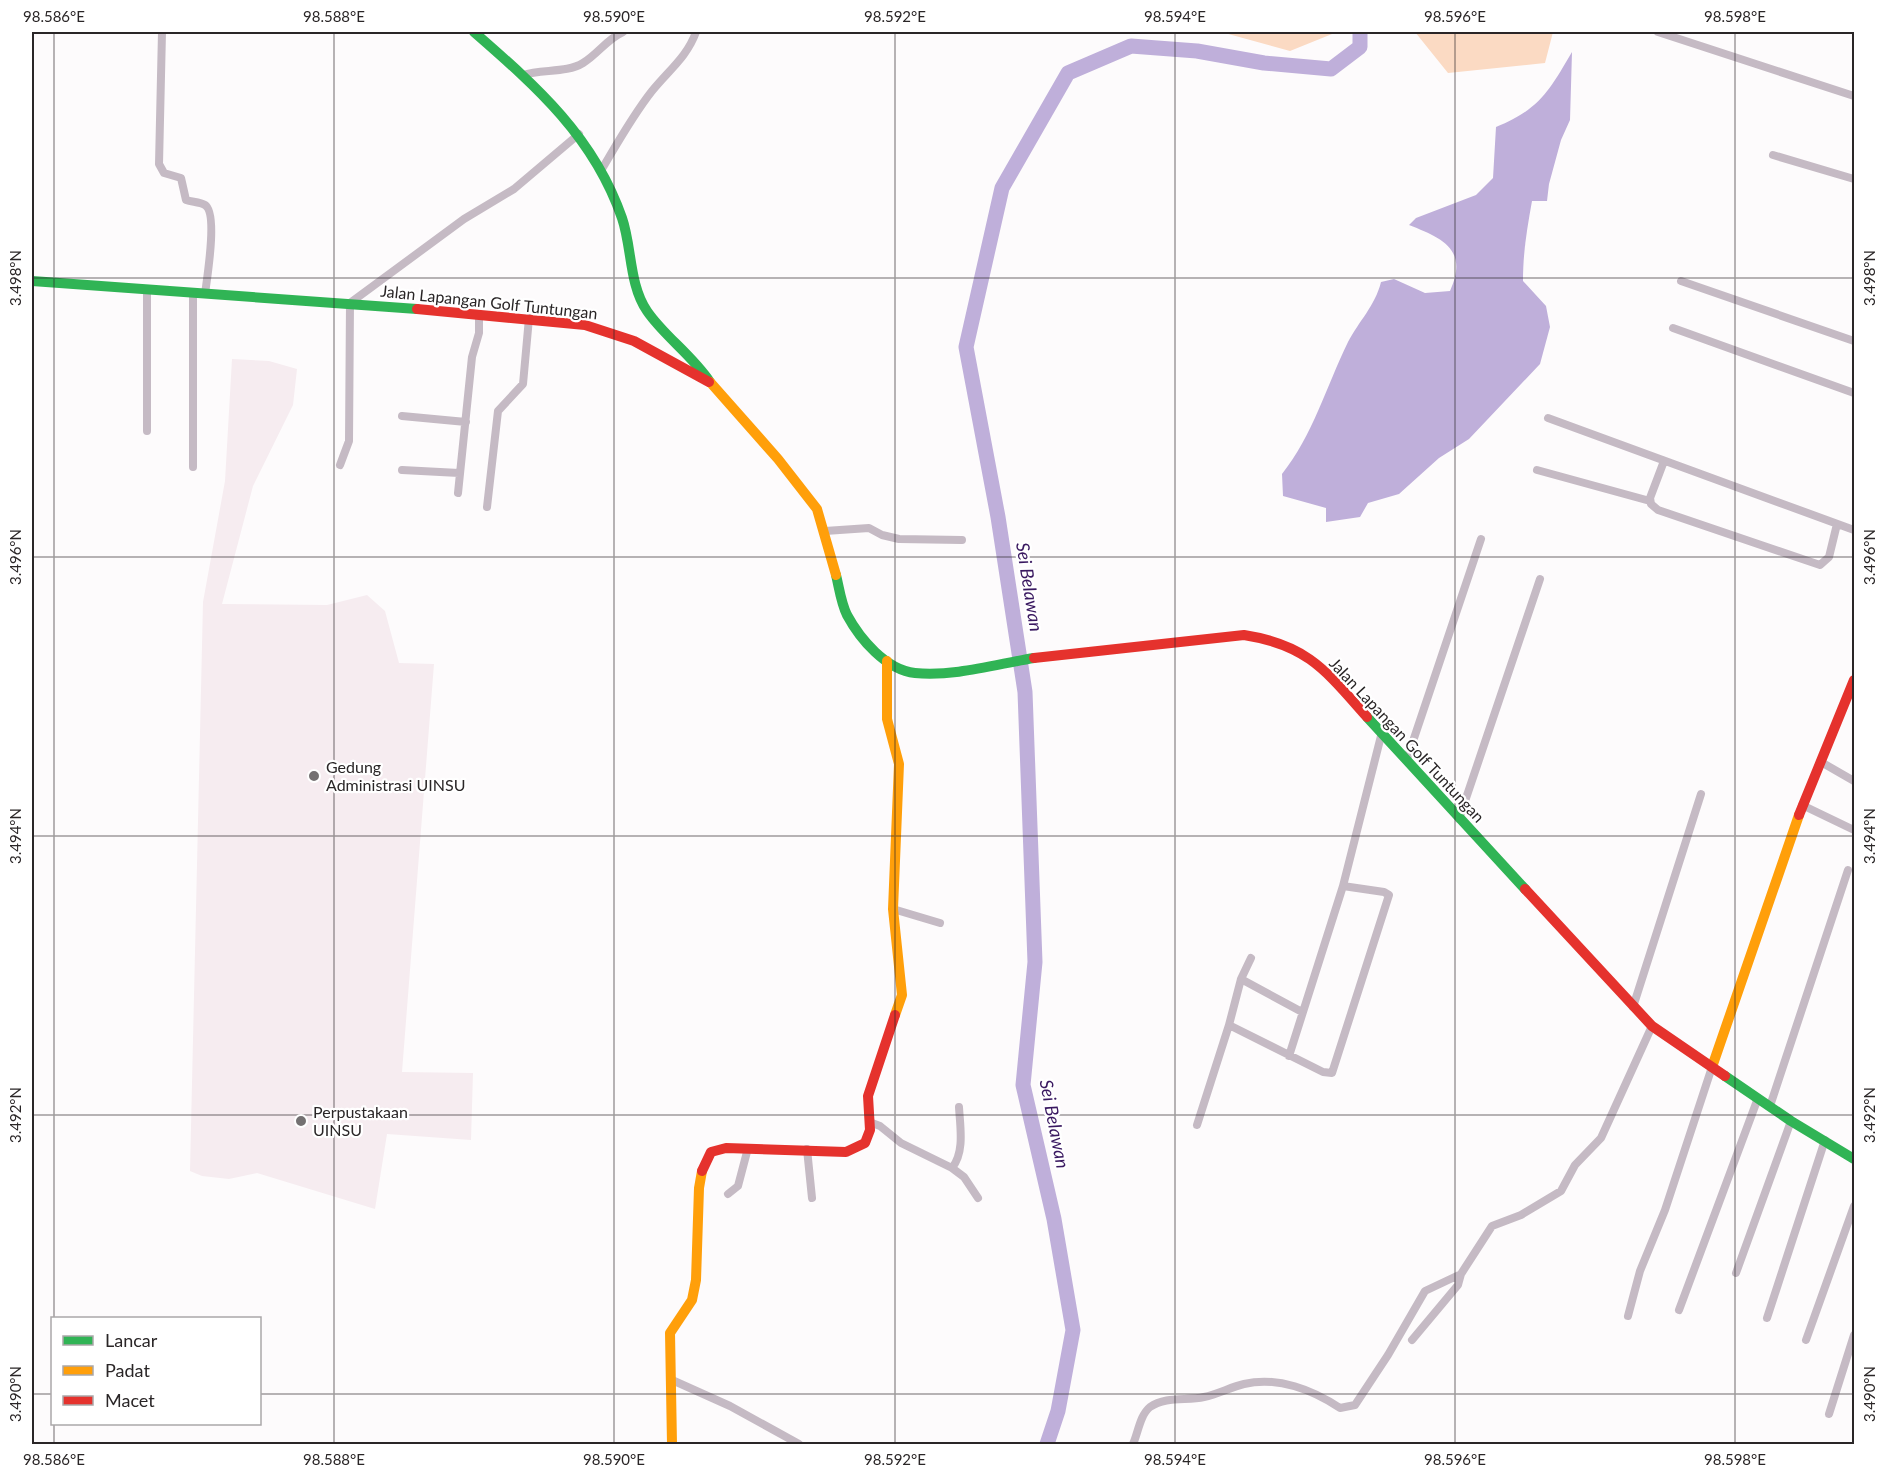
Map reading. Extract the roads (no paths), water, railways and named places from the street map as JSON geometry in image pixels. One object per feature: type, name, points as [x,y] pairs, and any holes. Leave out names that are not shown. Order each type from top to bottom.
[{"type":"street","points":[[162,32],[159,164],[164,173],[181,178],[186,200],[204,204],[209,210],[212,227],[199,293],[193,467]]},
{"type":"street","points":[[474,32],[523,75],[579,134],[602,169],[623,220],[635,279],[646,310],[697,363],[710,383]]},
{"type":"street","points":[[523,75],[537,70],[581,65],[614,36],[623,32]]},
{"type":"street","points":[[602,169],[626,128],[654,88],[678,64],[692,44],[696,32]]},
{"type":"street","points":[[1658,32],[1854,96]]},
{"type":"street","points":[[340,465],[349,441],[350,303],[464,219],[514,189],[579,134]]},
{"type":"street","points":[[1773,155],[1854,179]]},
{"type":"street","name":"Jalan Lapangan Golf Tuntungan","points":[[32,280],[529,318],[611,330],[658,350],[710,383],[810,500],[825,531],[846,613],[860,635],[887,661],[904,670],[921,674],[1062,653],[1231,635],[1275,640],[1304,654],[1320,666],[1652,1026],[1791,1121],[1854,1159]]},
{"type":"street","points":[[1682,281],[1854,341]]},
{"type":"street","points":[[147,289],[147,431]]},
{"type":"street","points":[[458,493],[472,357],[479,333],[479,314]]},
{"type":"street","points":[[487,507],[498,411],[523,384],[529,318]]},
{"type":"street","points":[[1673,328],[1854,393]]},
{"type":"street","points":[[402,416],[466,422]]},
{"type":"street","points":[[1548,418],[1854,530]]},
{"type":"street","points":[[1650,501],[1664,461]]},
{"type":"street","points":[[402,470],[459,473]]},
{"type":"street","points":[[1537,470],[1650,501],[1658,510],[1820,565],[1829,557],[1837,524]]},
{"type":"street","points":[[825,531],[869,528],[882,536],[898,539],[962,540]]},
{"type":"street","points":[[1407,759],[1480,539]]},
{"type":"street","points":[[1459,819],[1540,579]]},
{"type":"street","points":[[672,1444],[670,1333],[692,1300],[696,1280],[699,1188],[703,1167],[711,1152],[726,1148],[748,1148],[846,1152],[856,1149],[868,1139],[872,1123],[867,1104],[868,1096],[902,995],[893,909],[900,764],[887,719],[887,661]]},
{"type":"street","points":[[1628,1316],[1640,1271],[1665,1210],[1802,805],[1854,680]]},
{"type":"street","points":[[1289,1056],[1343,886],[1382,731]]},
{"type":"street","points":[[1821,762],[1854,781]]},
{"type":"street","points":[[1633,1007],[1701,794]]},
{"type":"street","points":[[1802,805],[1854,830]]},
{"type":"street","points":[[1770,1106],[1848,870]]},
{"type":"street","points":[[1229,1025],[1329,1074],[1337,1061],[1389,895],[1384,892],[1343,886]]},
{"type":"street","points":[[893,909],[940,923]]},
{"type":"street","points":[[1197,1125],[1241,979],[1251,958]]},
{"type":"street","points":[[1241,979],[1302,1012]]},
{"type":"street","points":[[1133,1444],[1143,1416],[1150,1407],[1168,1400],[1204,1397],[1245,1383],[1272,1383],[1307,1389],[1315,1391],[1340,1408],[1351,1408],[1388,1355],[1425,1291],[1461,1274],[1492,1226],[1521,1215],[1561,1191],[1575,1165],[1601,1138],[1652,1026]]},
{"type":"street","points":[[1679,1310],[1758,1098]]},
{"type":"street","points":[[952,1168],[958,1161],[960,1151],[959,1107]]},
{"type":"street","points":[[1736,1273],[1791,1121]]},
{"type":"street","points":[[872,1123],[880,1126],[901,1143],[952,1168],[964,1177],[978,1198]]},
{"type":"street","points":[[1767,1318],[1825,1140]]},
{"type":"street","points":[[728,1194],[738,1186],[748,1148]]},
{"type":"street","points":[[807,1149],[812,1198]]},
{"type":"street","points":[[1806,1340],[1854,1206]]},
{"type":"street","points":[[1412,1340],[1461,1280],[1461,1274]]},
{"type":"street","points":[[1829,1414],[1854,1335]]},
{"type":"street","points":[[672,1380],[730,1406],[799,1444]]},
{"type":"waterway","name":"Sei Belawan","points":[[1047,1444],[1058,1411],[1073,1330],[1054,1219],[1023,1085],[1035,962],[1025,692],[998,517],[966,347],[1002,188],[1068,73],[1131,46],[1197,51],[1264,63],[1331,69],[1360,47],[1360,32]]},
{"type":"place","name":"Gedung Administrasi UINSU","points":[[314,776]]},
{"type":"place","name":"Perpustakaan UINSU","points":[[301,1121]]}]
